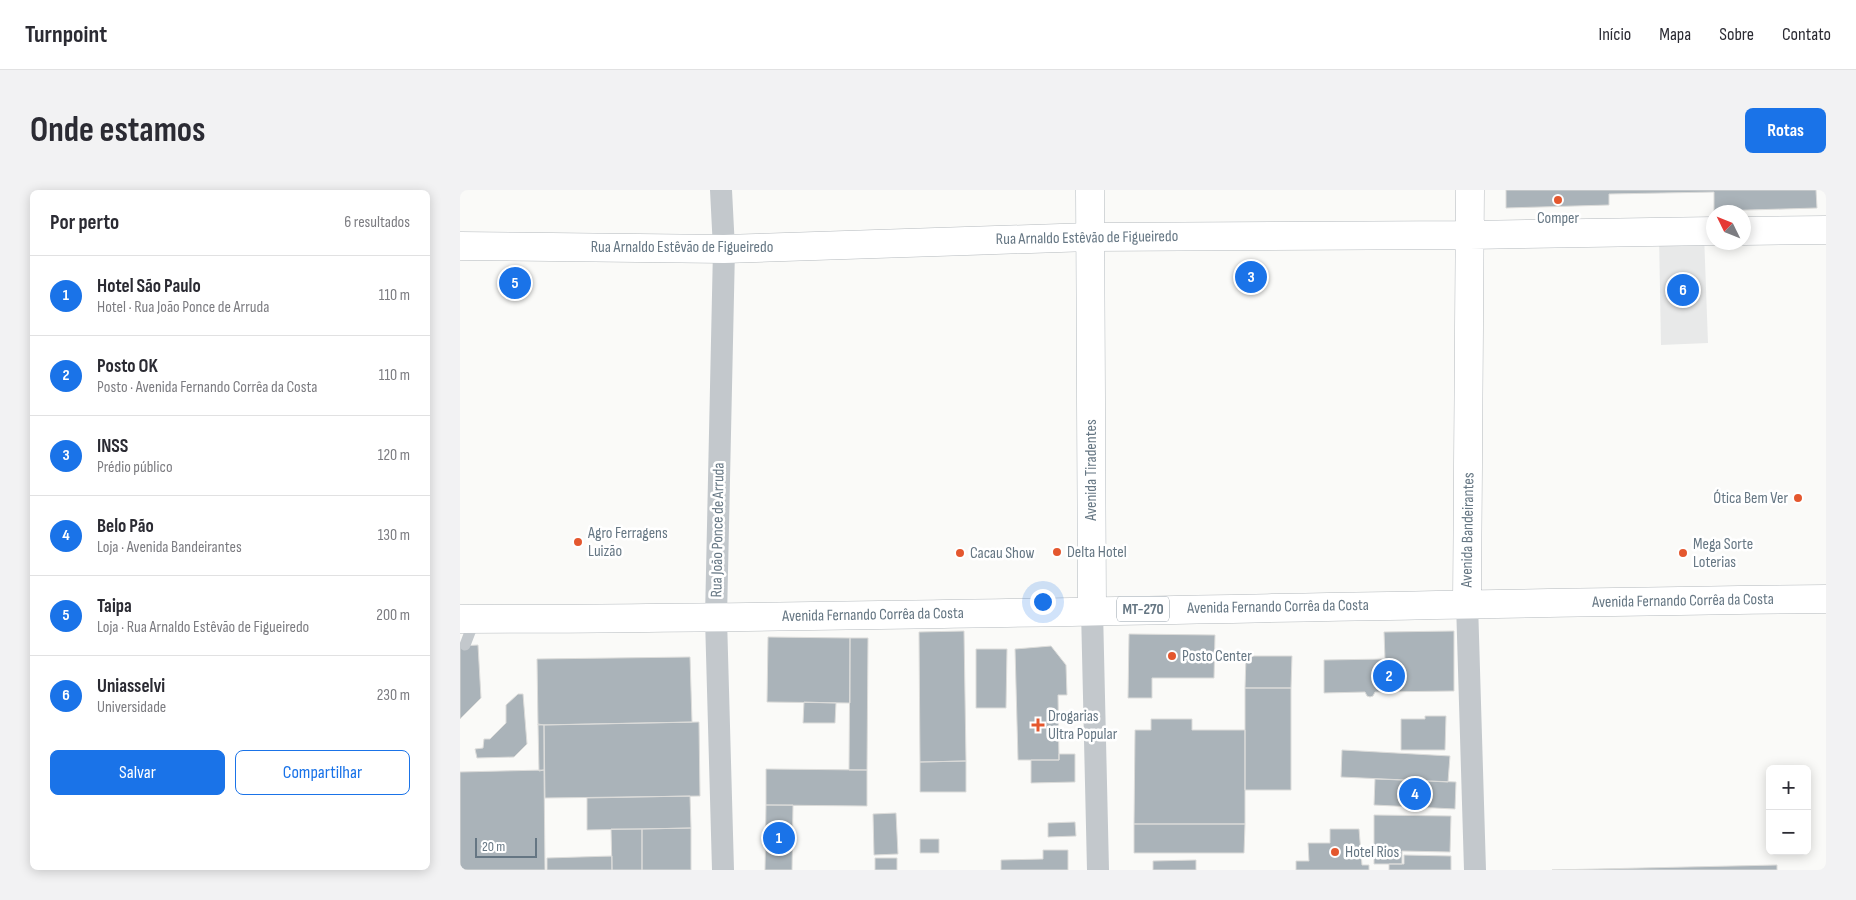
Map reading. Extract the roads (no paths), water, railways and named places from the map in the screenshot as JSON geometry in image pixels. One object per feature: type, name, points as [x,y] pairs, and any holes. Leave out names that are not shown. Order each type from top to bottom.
[{"type":"main road","name":"Avenida Tiradentes","points":[[1090,190],[1092,610]]},
{"type":"main road","name":"Avenida Bandeirantes","points":[[1467,603],[1470,190]]},
{"type":"main road","points":[[1751,231],[1826,230]]},
{"type":"main road","name":"Rua Arnaldo Estêvão de Figueiredo","points":[[460,246],[724,249],[1090,237],[1470,235],[1706,231]]},
{"type":"main road","name":"Avenida Fernando Corrêa da Costa","points":[[467,619],[716,618],[1467,603],[1826,599]]},
{"type":"street","name":"Rua João Ponce de Arruda","points":[[721,190],[724,249],[716,618],[723,870]]},
{"type":"street","name":"Avenida Bandeirantes","points":[[1467,603],[1475,870]]},
{"type":"street","name":"Avenida Tiradentes","points":[[1092,610],[1098,870]]},
{"type":"lane","points":[[465,645],[467,619]]},
{"type":"place","name":"Comper","points":[[1558,200]]},
{"type":"place","name":"INSS","points":[[1251,277]]},
{"type":"place","name":"Taipa","points":[[515,283]]},
{"type":"place","name":"Uniasselvi","points":[[1683,290]]},
{"type":"place","name":"Ótica Bem Ver","points":[[1798,498]]},
{"type":"place","name":"Agro Ferragens Luizão","points":[[578,542]]},
{"type":"place","name":"Delta Hotel","points":[[1057,552]]},
{"type":"place","name":"Cacau Show","points":[[960,553]]},
{"type":"place","name":"Mega Sorte Loterias","points":[[1683,553]]},
{"type":"place","name":"Posto Center","points":[[1172,656]]},
{"type":"place","name":"Posto OK","points":[[1389,676]]},
{"type":"place","name":"Drogarias Ultra Popular","points":[[1038,725]]},
{"type":"place","name":"Belo Pão","points":[[1415,794]]},
{"type":"place","name":"Hotel São Paulo","points":[[779,838]]},
{"type":"place","name":"Hotel Rios","points":[[1335,852]]}]
